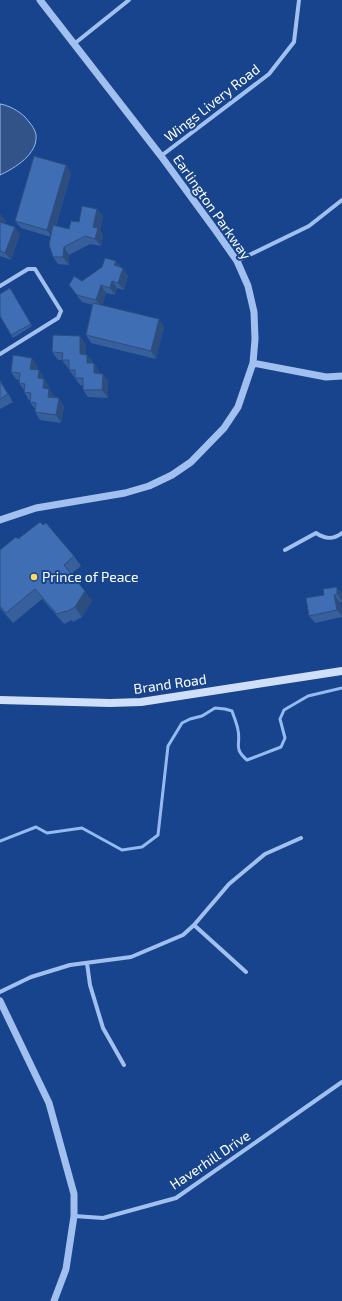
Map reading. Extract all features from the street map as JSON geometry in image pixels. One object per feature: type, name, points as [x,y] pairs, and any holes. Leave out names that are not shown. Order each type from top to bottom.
[{"type":"main road","name":"Brand Road","points":[[0,700],[110,704],[141,702],[342,671]]},
{"type":"street","name":"Earlington Parkway","points":[[0,520],[36,508],[125,493],[149,486],[172,475],[191,462],[224,428],[238,407],[253,363],[255,339],[254,312],[248,286],[237,261],[161,156],[40,0]]},
{"type":"street","points":[[74,44],[129,0]]},
{"type":"street","name":"Wings Livery Road","points":[[161,156],[269,74],[294,42],[298,0]]},
{"type":"street","points":[[237,261],[309,226],[342,200]]},
{"type":"street","points":[[0,286],[28,269],[34,269],[61,311],[58,318],[0,354]]},
{"type":"street","points":[[253,363],[326,377],[342,376]]},
{"type":"street","points":[[285,550],[316,533],[329,539],[339,536],[342,533]]},
{"type":"street","points":[[0,992],[31,977],[70,965],[132,957],[183,935],[194,925],[229,884],[265,854],[302,838]]},
{"type":"street","points":[[194,925],[246,972]]},
{"type":"street","points":[[87,963],[90,985],[103,1028],[124,1065]]},
{"type":"street","points":[[0,1001],[50,1103],[74,1194],[74,1216],[66,1269],[54,1301]]},
{"type":"street","name":"Haverhill Drive","points":[[74,1216],[103,1218],[176,1198],[342,1082]]},
{"type":"water","points":[[0,104],[10,107],[25,117],[32,125],[36,135],[36,142],[24,160],[0,175]]},
{"type":"building","points":[[34,156],[66,165],[47,230],[15,221]]},
{"type":"building","points":[[82,206],[97,209],[93,227],[98,228],[95,239],[85,236],[64,247],[63,257],[53,257],[49,245],[53,225],[69,229],[71,221],[79,222]]},
{"type":"building","points":[[0,222],[15,227],[5,253],[0,251]]},
{"type":"building","points":[[105,258],[116,261],[114,265],[123,268],[118,283],[112,281],[110,288],[101,285],[96,300],[77,295],[69,285],[74,276],[82,281],[102,267]]},
{"type":"building","points":[[10,288],[31,324],[11,335],[0,316],[0,294]]},
{"type":"building","points":[[93,303],[159,319],[151,351],[86,335]]},
{"type":"building","points":[[53,335],[80,336],[80,354],[87,355],[87,363],[94,363],[94,373],[103,374],[102,390],[83,390],[83,378],[75,378],[75,370],[69,370],[69,360],[62,360],[63,353],[52,352]]},
{"type":"building","points":[[13,355],[32,358],[30,369],[39,370],[38,378],[44,379],[43,388],[49,389],[48,397],[59,398],[56,415],[35,412],[36,403],[30,402],[31,393],[24,392],[25,384],[19,383],[20,373],[11,372]]},
{"type":"building","points":[[0,381],[8,394],[0,399]]},
{"type":"building","name":"Prince of Peace","points":[[40,522],[43,525],[46,523],[74,556],[64,565],[85,591],[75,607],[66,612],[57,614],[35,589],[6,613],[0,606],[0,550],[16,537],[18,539]]},
{"type":"building","points":[[337,587],[337,594],[334,595],[337,610],[309,616],[306,598],[324,595],[323,589]]},
{"type":"waterway","points":[[0,841],[36,827],[47,833],[82,828],[122,850],[142,847],[158,835],[168,746],[182,723],[202,716],[215,708],[232,711],[239,735],[238,746],[240,752],[247,760],[281,747],[285,738],[280,719],[284,710],[308,696],[342,688]]},
{"type":"place","name":"Prince of Peace","points":[[34,577]]}]
